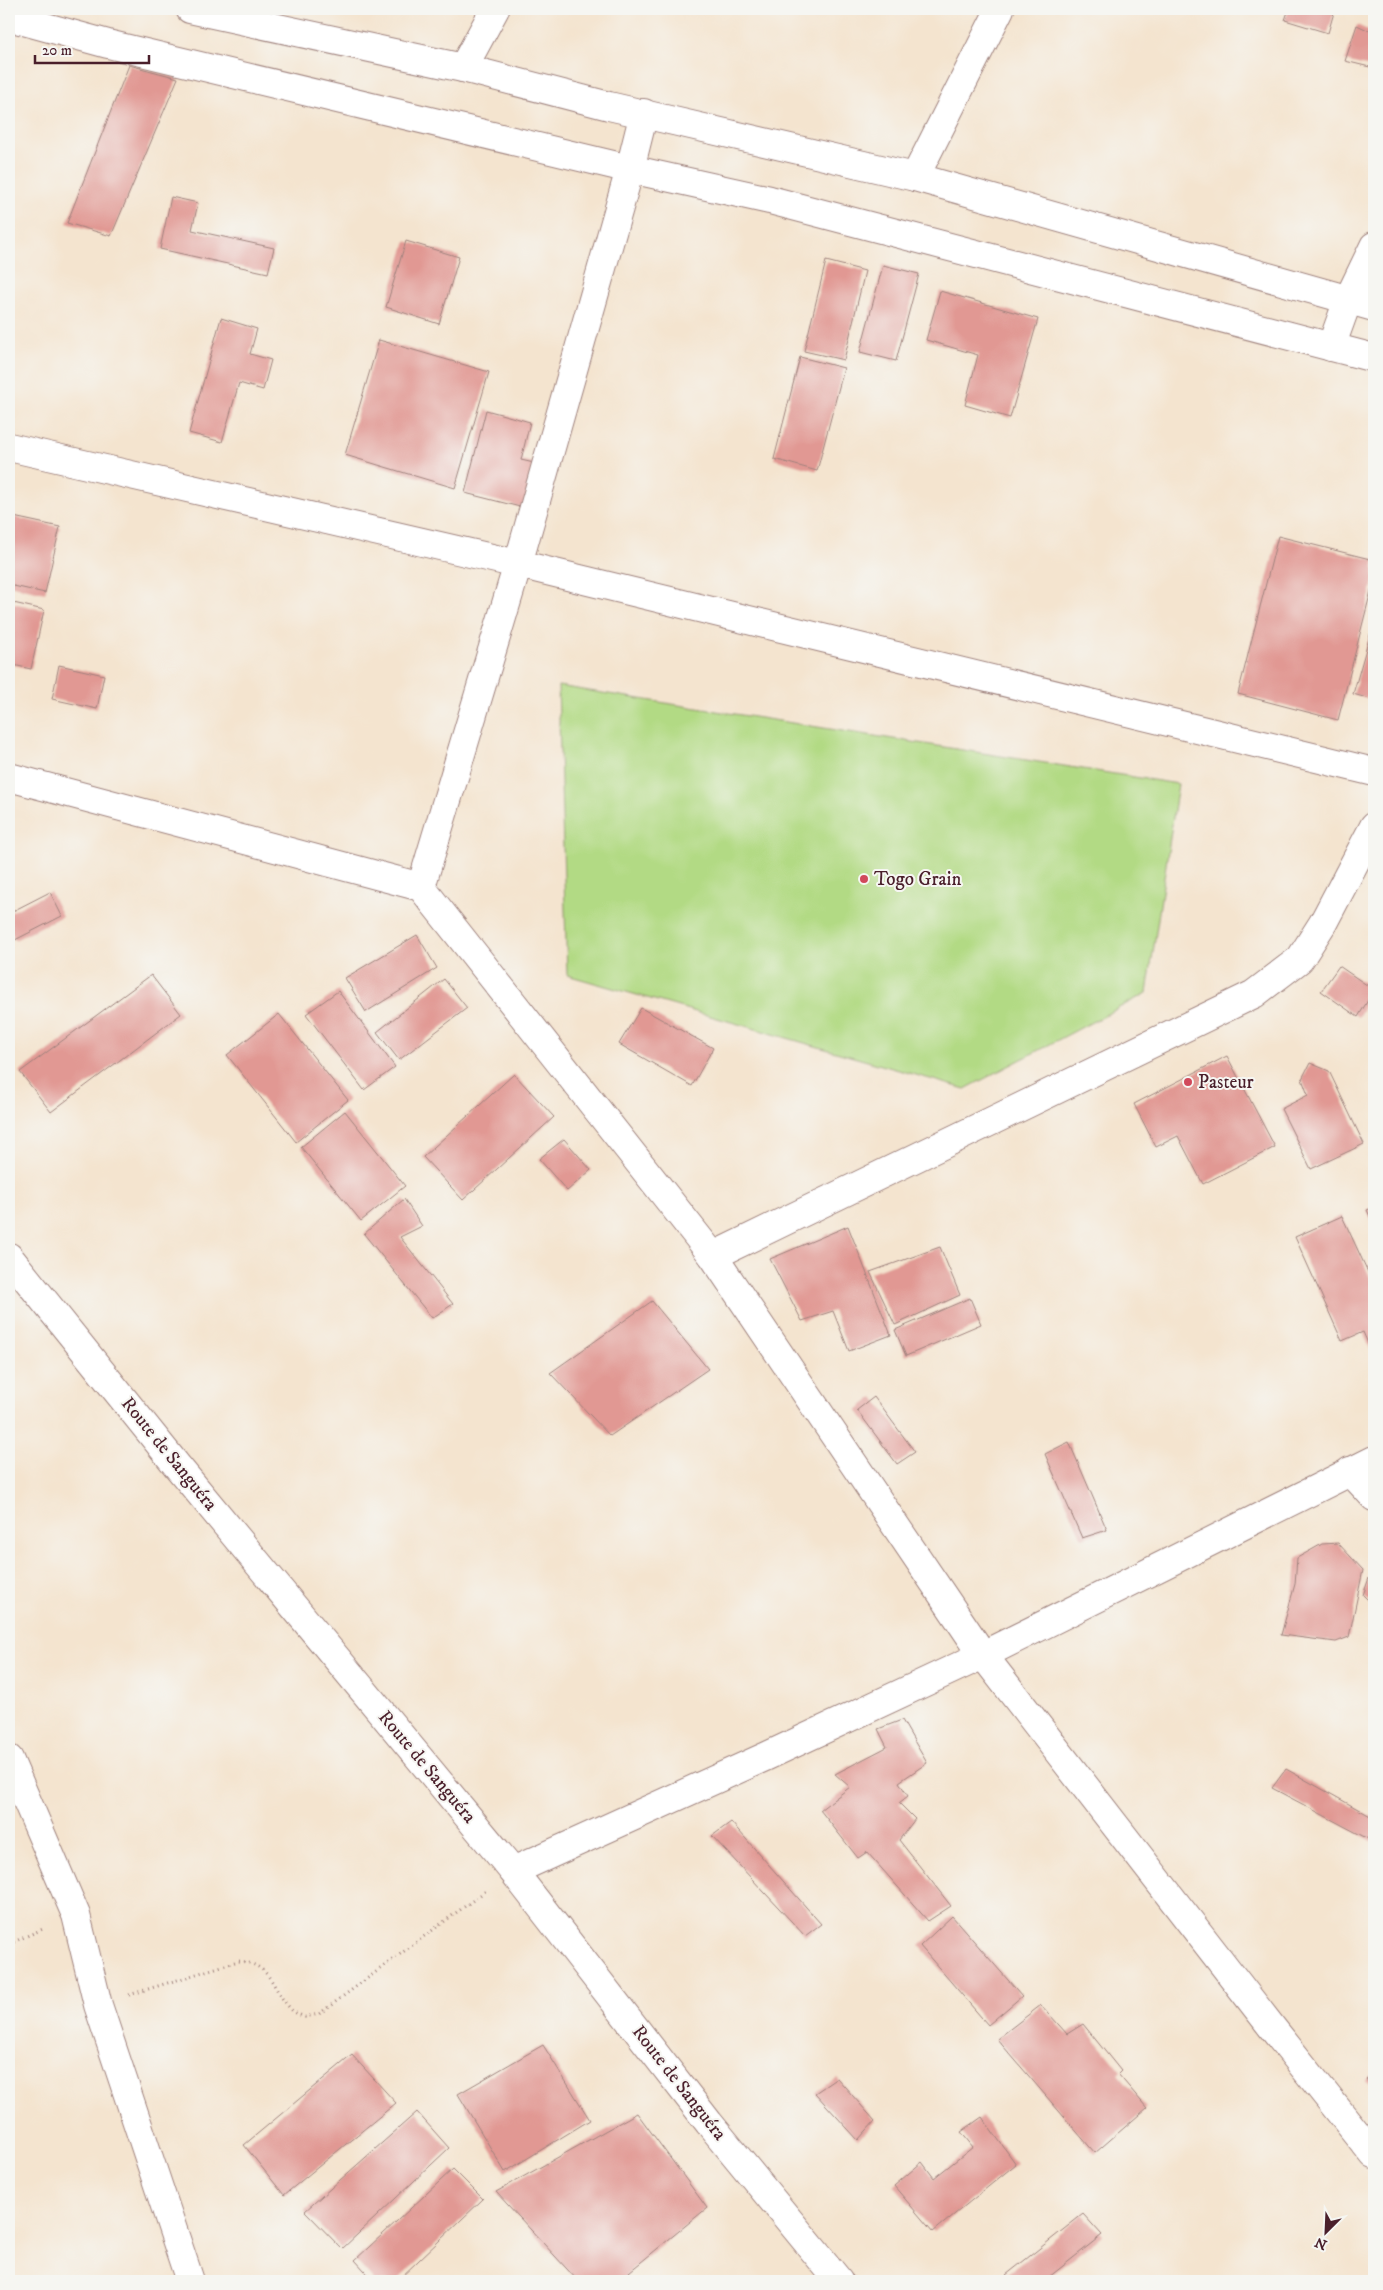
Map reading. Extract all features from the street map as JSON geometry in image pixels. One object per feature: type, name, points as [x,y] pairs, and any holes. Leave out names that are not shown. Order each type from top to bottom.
[{"type":"street","points":[[190,9],[463,68],[609,106],[915,177],[1374,307]]},
{"type":"street","points":[[463,68],[495,9]]},
{"type":"street","points":[[915,177],[1000,9]]},
{"type":"street","points":[[9,17],[108,44],[630,169],[770,200],[1374,358]]},
{"type":"street","points":[[421,887],[518,564],[630,169],[644,113]]},
{"type":"street","points":[[1331,347],[1348,300],[1374,246]]},
{"type":"street","points":[[9,447],[518,564],[1374,772]]},
{"type":"street","points":[[9,777],[421,887],[713,1256],[982,1655],[1274,2030],[1374,2155]]},
{"type":"street","points":[[713,1256],[1254,994],[1300,959],[1323,923],[1374,826]]},
{"type":"street","name":"Route de Sanguéra","points":[[9,1256],[178,1467],[513,1871],[710,2123],[839,2281]]},
{"type":"street","points":[[513,1871],[768,1756],[982,1655],[1374,1460]]},
{"type":"street","points":[[1350,1471],[1374,1497]]},
{"type":"street","points":[[9,1760],[76,1914],[98,2005],[190,2281]]},
{"type":"path","points":[[98,2005],[238,1961],[252,1962],[264,1970],[292,2010],[305,2017],[319,2014],[513,1871]]},
{"type":"green space","name":"Togo Grain","points":[[558,686],[1178,784],[1147,993],[965,1089],[567,975]]},
{"type":"building","points":[[1289,9],[1335,9],[1328,33],[1285,20]]},
{"type":"building","points":[[1357,25],[1374,33],[1374,68],[1345,61]]},
{"type":"building","points":[[129,65],[178,78],[111,236],[67,223]]},
{"type":"building","points":[[171,197],[198,203],[192,230],[274,248],[268,273],[160,249]]},
{"type":"building","points":[[406,241],[459,257],[439,324],[386,307]]},
{"type":"building","points":[[826,261],[865,271],[844,360],[804,351]]},
{"type":"building","points":[[883,265],[919,274],[896,361],[860,352]]},
{"type":"building","points":[[940,291],[1038,319],[1010,418],[965,405],[978,355],[926,340]]},
{"type":"building","points":[[221,318],[257,329],[250,354],[271,360],[263,390],[239,383],[222,442],[189,433]]},
{"type":"building","points":[[379,340],[489,372],[455,488],[345,455]]},
{"type":"building","points":[[800,357],[844,368],[817,471],[774,459]]},
{"type":"building","points":[[486,410],[530,422],[521,460],[534,463],[524,508],[465,493]]},
{"type":"building","points":[[9,516],[60,527],[45,593],[9,585]]},
{"type":"building","points":[[1278,536],[1374,560],[1374,579],[1338,720],[1238,694]]},
{"type":"building","points":[[9,602],[44,610],[31,669],[9,664]]},
{"type":"building","points":[[1374,621],[1374,700],[1353,694]]},
{"type":"building","points":[[59,665],[104,675],[97,709],[52,699]]},
{"type":"building","points":[[50,892],[62,916],[15,940],[9,927],[9,913]]},
{"type":"building","points":[[417,935],[437,968],[366,1012],[345,978]]},
{"type":"building","points":[[1339,966],[1374,990],[1358,1017],[1321,991]]},
{"type":"building","points":[[151,975],[181,1014],[51,1112],[20,1072]]},
{"type":"building","points":[[444,979],[467,1008],[399,1060],[377,1032]]},
{"type":"building","points":[[338,991],[395,1067],[364,1090],[306,1014]]},
{"type":"building","points":[[641,1008],[713,1048],[692,1086],[619,1044]]},
{"type":"building","points":[[279,1014],[348,1100],[296,1142],[227,1055]]},
{"type":"building","points":[[1227,1056],[1275,1147],[1203,1184],[1178,1136],[1156,1147],[1134,1104]]},
{"type":"building","points":[[1310,1063],[1329,1071],[1364,1144],[1311,1169],[1281,1109],[1308,1095],[1302,1079]]},
{"type":"building","points":[[514,1074],[554,1117],[463,1200],[423,1157]]},
{"type":"building","points":[[345,1111],[405,1186],[361,1221],[301,1147]]},
{"type":"building","points":[[564,1139],[591,1170],[567,1191],[539,1159]]},
{"type":"building","points":[[404,1199],[422,1226],[400,1237],[453,1304],[432,1318],[364,1234]]},
{"type":"building","points":[[1374,1207],[1374,1225],[1367,1210]]},
{"type":"building","points":[[1342,1216],[1374,1285],[1374,1357],[1363,1332],[1342,1341],[1295,1237]]},
{"type":"building","points":[[848,1226],[891,1335],[849,1351],[833,1311],[802,1321],[770,1259]]},
{"type":"building","points":[[940,1247],[960,1295],[895,1325],[870,1272]]},
{"type":"building","points":[[970,1298],[981,1324],[906,1356],[895,1330]]},
{"type":"building","points":[[652,1301],[708,1369],[610,1436],[550,1373]]},
{"type":"building","points":[[874,1397],[915,1452],[897,1464],[857,1410]]},
{"type":"building","points":[[1069,1442],[1107,1530],[1082,1538],[1045,1454]]},
{"type":"building","points":[[1338,1543],[1363,1570],[1349,1637],[1336,1642],[1281,1635],[1295,1584],[1297,1558],[1322,1544]]},
{"type":"building","points":[[1369,1578],[1374,1584],[1374,1606],[1363,1595]]},
{"type":"building","points":[[902,1720],[927,1763],[899,1782],[908,1796],[899,1803],[915,1819],[899,1840],[951,1906],[928,1921],[867,1852],[858,1858],[820,1810],[850,1787],[835,1774],[887,1747],[878,1729]]},
{"type":"building","points":[[1286,1769],[1374,1818],[1374,1842],[1272,1788]]},
{"type":"building","points":[[731,1822],[821,1924],[805,1936],[712,1836]]},
{"type":"building","points":[[952,1916],[1022,1996],[988,2025],[920,1946]]},
{"type":"building","points":[[1041,2005],[1067,2034],[1083,2024],[1121,2071],[1118,2074],[1147,2108],[1095,2153],[997,2039]]},
{"type":"building","points":[[543,2045],[590,2120],[505,2172],[458,2094]]},
{"type":"building","points":[[352,2055],[396,2103],[284,2195],[244,2145]]},
{"type":"building","points":[[1374,2073],[1374,2090],[1366,2080]]},
{"type":"building","points":[[837,2078],[875,2121],[858,2140],[815,2093]]},
{"type":"building","points":[[417,2112],[449,2148],[342,2249],[305,2211]]},
{"type":"building","points":[[637,2113],[707,2208],[618,2281],[578,2281],[496,2192]]},
{"type":"building","points":[[982,2117],[1016,2164],[933,2232],[894,2186],[922,2162],[934,2178],[973,2147],[961,2132]]},
{"type":"building","points":[[453,2169],[483,2199],[397,2281],[374,2281],[355,2260]]},
{"type":"building","points":[[1083,2214],[1102,2235],[1044,2281],[1012,2281],[1006,2275]]},
{"type":"place","name":"Togo Grain","points":[[864,879]]},
{"type":"place","name":"Pasteur","points":[[1188,1082]]}]
